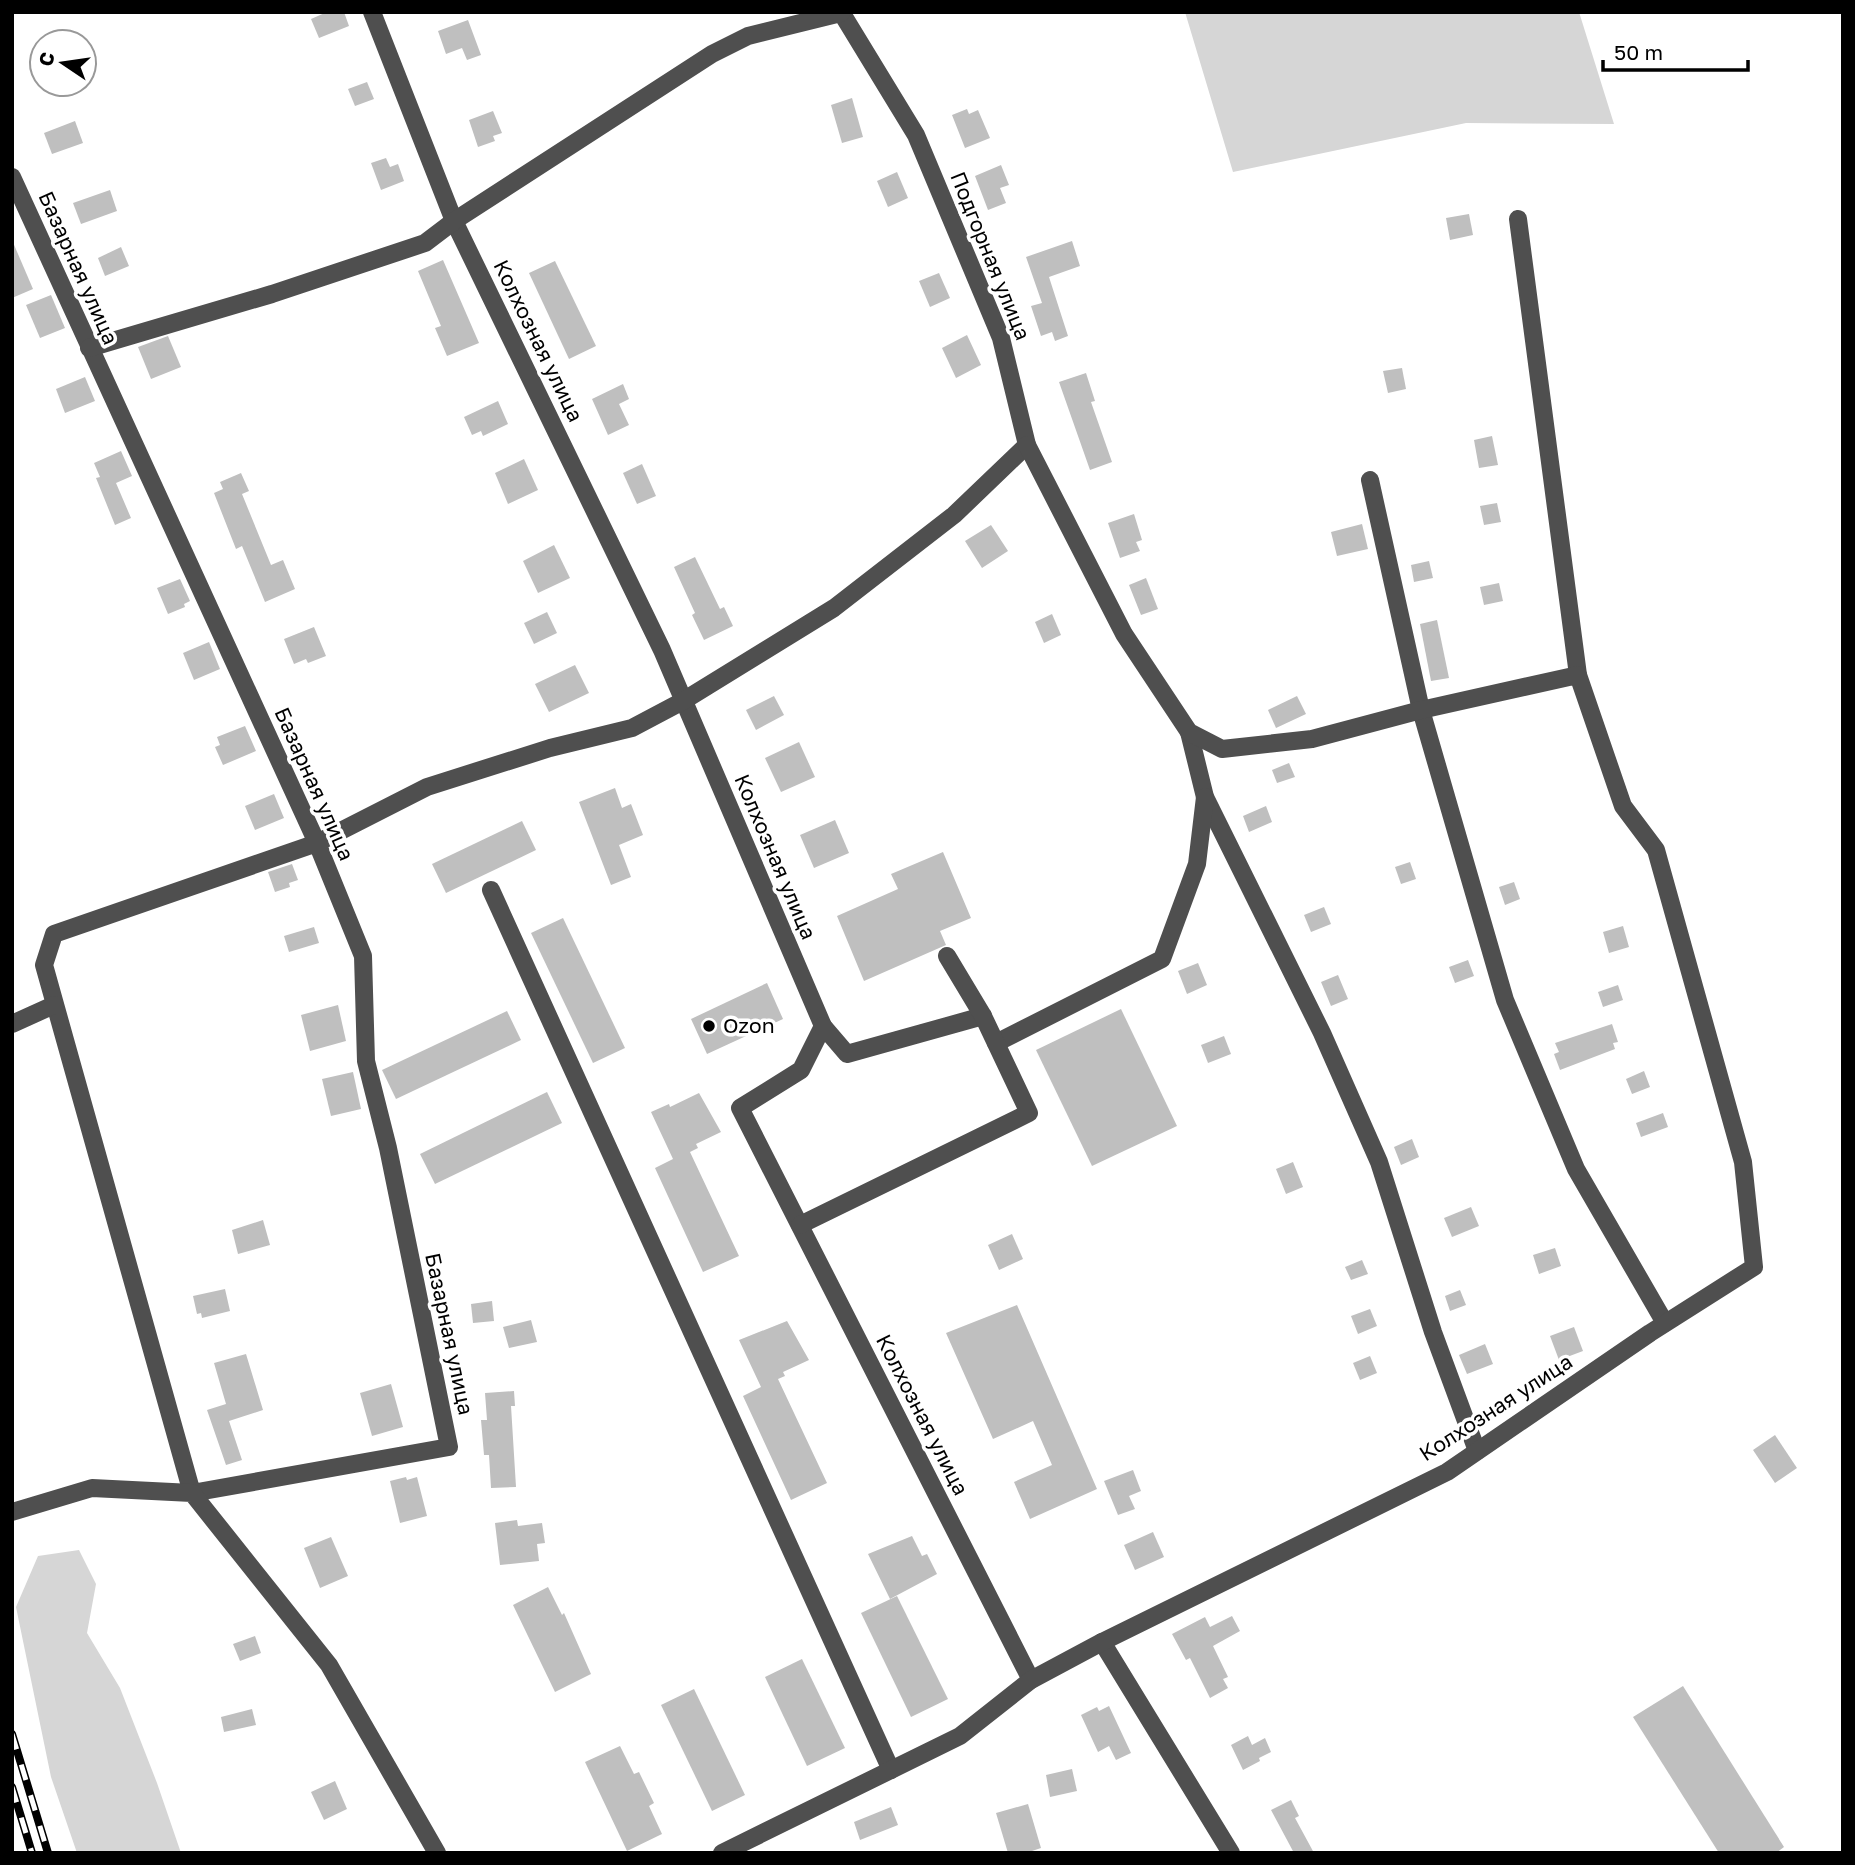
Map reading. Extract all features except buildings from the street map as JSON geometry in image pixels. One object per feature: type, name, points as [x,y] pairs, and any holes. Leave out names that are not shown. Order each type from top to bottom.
[{"type":"street","name":"Колхозная улица","points":[[372,12],[454,221],[656,638],[823,1026],[801,1070],[740,1108],[1031,1680]]},
{"type":"street","points":[[89,348],[272,294],[425,243],[454,221],[712,54],[748,36],[841,13]]},
{"type":"street","name":"Подгорная улица","points":[[841,13],[916,135],[1001,338],[1027,444],[1124,634],[1189,732]]},
{"type":"street","name":"Базарная улица","points":[[12,177],[317,843],[363,956],[366,1061],[388,1148],[449,1447],[192,1493]]},
{"type":"street","points":[[1189,732],[1222,749],[1312,739],[1422,710],[1578,675],[1518,219]]},
{"type":"street","points":[[437,1853],[329,1665],[192,1493],[44,965],[54,934],[317,843],[427,787],[550,748],[632,728],[682,701],[834,608],[954,515],[1027,444]]},
{"type":"street","points":[[1370,481],[1422,710],[1505,1000],[1576,1169],[1665,1323]]},
{"type":"street","name":"Колхозная улица","points":[[722,1853],[960,1737],[1031,1680],[1447,1472],[1665,1323],[1754,1268],[1743,1161],[1656,849],[1623,806],[1578,675]]},
{"type":"street","points":[[1189,732],[1205,797],[1322,1033],[1379,1162],[1433,1332],[1477,1451]]},
{"type":"street","points":[[996,1043],[1162,959],[1196,864],[1205,797]]},
{"type":"street","points":[[491,890],[891,1770]]},
{"type":"street","points":[[800,1225],[1029,1113],[983,1016],[947,956]]},
{"type":"street","points":[[12,1024],[54,1005]]},
{"type":"street","points":[[823,1026],[847,1054],[983,1016]]},
{"type":"street","points":[[12,1512],[92,1488],[192,1493]]},
{"type":"street","points":[[1102,1643],[1231,1853]]},
{"type":"shaded area","points":[[1185,12],[1579,12],[1614,124],[1466,123],[1233,172]]},
{"type":"shaded area","points":[[79,1550],[96,1584],[87,1633],[120,1688],[181,1853],[77,1853],[51,1777],[16,1607],[38,1556]]},
{"type":"railway","points":[[12,1734],[48,1853]]},
{"type":"railway","points":[[12,1787],[32,1853]]},
{"type":"place","name":"Ozon","points":[[709,1026]]}]
